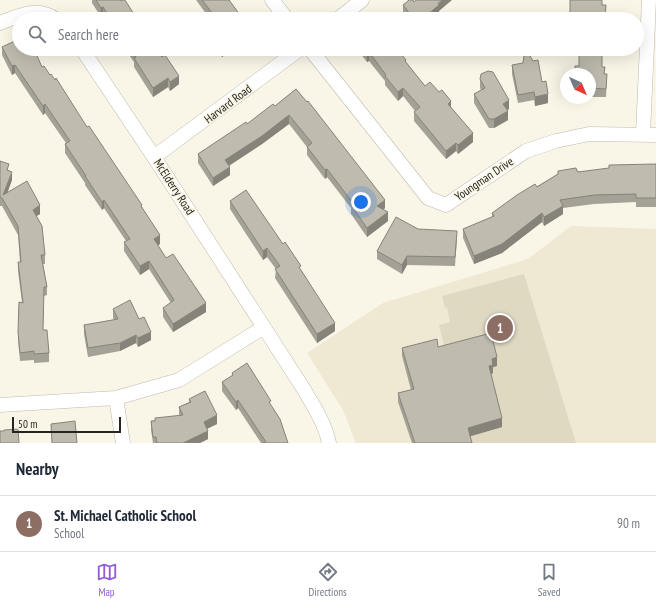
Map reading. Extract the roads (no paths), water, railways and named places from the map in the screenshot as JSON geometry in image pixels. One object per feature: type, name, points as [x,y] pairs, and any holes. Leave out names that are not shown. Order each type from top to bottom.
[{"type":"street","points":[[272,0],[281,12]]},
{"type":"street","points":[[347,12],[362,0]]},
{"type":"street","points":[[649,0],[650,134]]},
{"type":"street","points":[[0,23],[12,18]]},
{"type":"street","name":"McElderry Road","points":[[87,56],[154,157],[313,405],[327,435],[329,443]]},
{"type":"street","name":"Harvard Road","points":[[154,157],[291,56]]},
{"type":"street","name":"Youngman Drive","points":[[316,56],[428,198],[446,205],[526,151],[556,141],[589,134],[650,134]]},
{"type":"street","points":[[0,405],[116,398],[179,380],[264,327]]},
{"type":"street","points":[[116,398],[123,443]]},
{"type":"place","name":"St. Michael Catholic School","points":[[500,328]]}]
